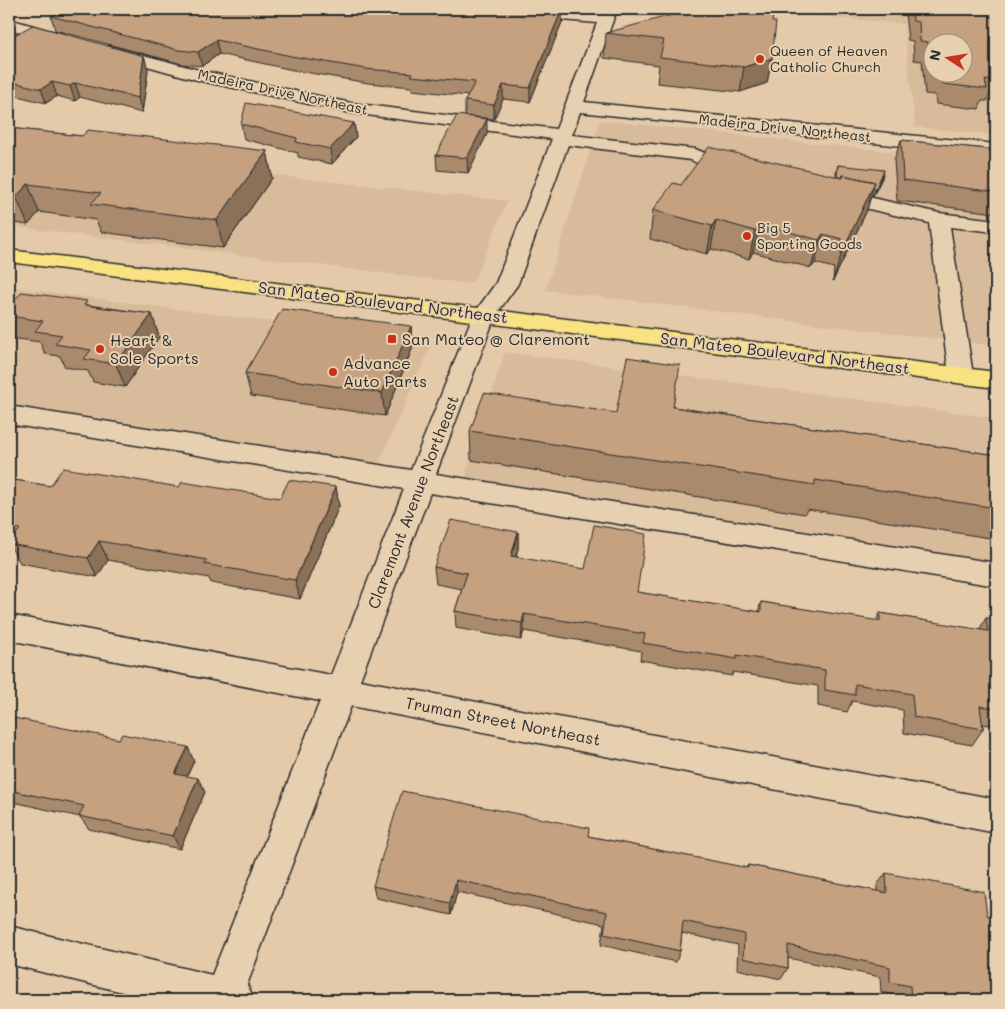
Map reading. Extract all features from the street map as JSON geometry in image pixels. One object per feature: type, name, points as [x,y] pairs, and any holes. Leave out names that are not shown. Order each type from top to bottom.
[{"type":"main road","name":"San Mateo Boulevard Northeast","points":[[9,256],[996,380]]},
{"type":"street","points":[[490,9],[612,12]]},
{"type":"street","name":"Claremont Avenue Northeast","points":[[227,999],[484,315],[506,284],[612,12]]},
{"type":"street","points":[[12,27],[76,42]]},
{"type":"street","name":"Madeira Drive Northeast","points":[[96,47],[201,76],[351,108],[695,155],[724,169],[752,176]]},
{"type":"street","name":"Madeira Drive Northeast","points":[[575,106],[887,131],[996,150]]},
{"type":"street","points":[[817,191],[939,220],[996,226]]},
{"type":"street","points":[[939,220],[961,375]]},
{"type":"street","points":[[9,415],[996,575]]},
{"type":"street","name":"Truman Street Northeast","points":[[9,626],[996,816]]},
{"type":"street","points":[[9,945],[227,999]]},
{"type":"shaded area","points":[[741,9],[996,9],[996,135],[915,127],[904,24]]},
{"type":"shaded area","points":[[600,120],[996,163],[996,346],[546,290]]},
{"type":"shaded area","points":[[9,146],[507,201],[476,276],[471,282],[464,283],[9,226]]},
{"type":"shaded area","points":[[9,287],[432,343],[378,465],[9,408]]},
{"type":"shaded area","points":[[505,352],[996,418],[996,570],[462,487]]},
{"type":"building","points":[[66,9],[562,9],[530,88],[503,85],[494,105],[465,101],[475,82],[411,76],[413,73],[366,69],[216,40],[198,52],[179,50],[51,16]]},
{"type":"building","points":[[693,9],[774,9],[772,22],[776,22],[772,58],[744,67],[660,57],[664,40],[606,33]]},
{"type":"building","points":[[912,9],[996,9],[996,74],[993,74],[995,81],[985,80],[987,89],[943,84],[943,82],[972,82],[972,32],[922,32],[922,41],[920,41],[919,22],[913,21]]},
{"type":"building","points":[[33,25],[144,56],[138,98],[75,83],[70,86],[52,82],[41,89],[9,81],[9,38]]},
{"type":"building","points":[[246,103],[354,123],[330,149],[296,142],[297,138],[241,124]]},
{"type":"building","points":[[457,115],[487,119],[467,158],[436,155]]},
{"type":"building","points":[[9,128],[82,136],[88,130],[267,151],[217,220],[91,204],[101,193],[28,184],[16,197],[9,196]]},
{"type":"building","points":[[901,140],[996,150],[996,192],[903,180]]},
{"type":"building","points":[[709,147],[843,178],[843,175],[875,182],[842,252],[842,239],[823,234],[819,240],[760,224],[755,231],[716,220],[712,226],[653,210],[673,183],[681,185]]},
{"type":"building","points":[[838,165],[884,170],[876,188],[873,188],[875,182],[843,175],[842,178],[837,177]]},
{"type":"building","points":[[22,292],[87,301],[84,305],[152,314],[116,364],[84,359],[91,350],[55,344],[62,335],[35,331],[43,321],[9,316],[9,306]]},
{"type":"building","name":"Advance Auto Parts","points":[[282,309],[411,326],[382,393],[245,373]]},
{"type":"building","points":[[627,357],[680,365],[673,407],[996,455],[996,508],[815,480],[815,485],[470,431],[484,393],[616,413]]},
{"type":"building","points":[[63,468],[179,487],[182,482],[280,498],[289,480],[336,487],[295,580],[204,564],[207,560],[99,541],[88,558],[9,544],[20,529],[9,527],[9,479],[50,486]]},
{"type":"building","points":[[451,520],[518,532],[511,556],[585,569],[594,525],[646,534],[637,592],[761,612],[761,602],[880,621],[880,613],[988,631],[986,618],[996,620],[996,708],[980,706],[983,729],[914,717],[912,694],[855,684],[855,695],[825,690],[825,670],[737,655],[737,659],[643,643],[645,634],[524,614],[522,623],[455,611],[467,573],[434,567]]},
{"type":"building","points":[[9,717],[119,739],[122,734],[188,747],[175,774],[198,778],[173,836],[79,816],[84,806],[9,790]]},
{"type":"building","points":[[402,791],[589,828],[588,836],[887,893],[886,873],[984,892],[987,915],[996,917],[996,1000],[911,1000],[910,986],[890,982],[890,967],[788,945],[788,968],[743,958],[744,934],[683,921],[680,951],[604,934],[607,912],[456,880],[450,903],[373,886]]},
{"type":"place","name":"Queen of Heaven Catholic Church","points":[[760,59]]},
{"type":"place","name":"Big 5 Sporting Goods","points":[[747,236]]},
{"type":"place","name":"San Mateo @ Claremont","points":[[392,339]]},
{"type":"place","name":"Heart & Sole Sports","points":[[100,349]]},
{"type":"place","name":"Advance Auto Parts","points":[[333,372]]}]
